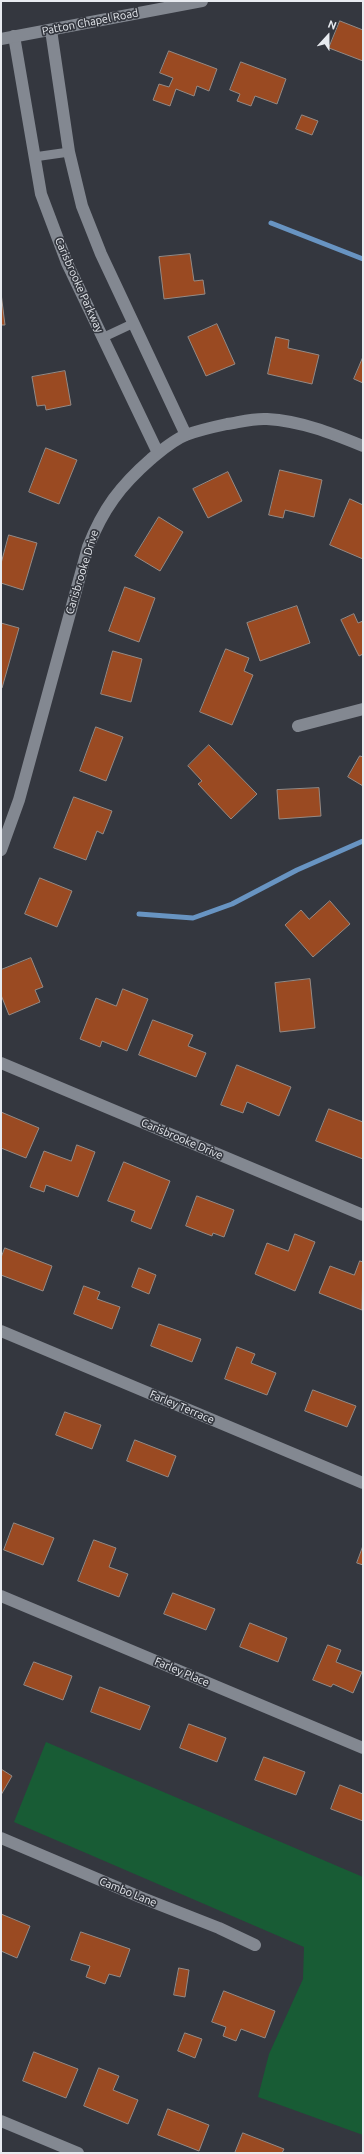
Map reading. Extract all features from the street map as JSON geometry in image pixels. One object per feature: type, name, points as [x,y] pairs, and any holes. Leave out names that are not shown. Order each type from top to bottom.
[{"type":"street","name":"Patton Chapel Road","points":[[1,39],[202,1]]},
{"type":"street","points":[[51,30],[69,152],[82,206],[101,254],[186,435]]},
{"type":"street","name":"Carisbrooke Parkway","points":[[14,36],[34,157],[42,194],[67,263],[158,453]]},
{"type":"street","name":"Carisbrooke Drive","points":[[1,850],[19,800],[88,547],[96,525],[121,487],[158,453],[186,435],[210,427],[265,419],[293,422],[321,429],[363,446]]},
{"type":"street","points":[[298,726],[363,708]]},
{"type":"street","name":"Carisbrooke Drive","points":[[1,1063],[363,1215]]},
{"type":"street","name":"Farley Terrace","points":[[1,1331],[363,1484]]},
{"type":"street","name":"Farley Place","points":[[1,1596],[363,1748]]},
{"type":"street","name":"Cambo Lane","points":[[1,1838],[140,1898],[219,1928],[254,1945]]},
{"type":"street","points":[[1,2121],[78,2153]]},
{"type":"lane","points":[[34,157],[69,152]]},
{"type":"lane","points":[[102,338],[134,324]]},
{"type":"green space","points":[[46,1742],[363,1877],[363,2135],[258,2097],[269,2054],[303,1979],[304,1947],[14,1822]]},
{"type":"building","points":[[340,21],[363,30],[363,61],[329,48]]},
{"type":"building","points":[[169,51],[217,69],[209,91],[197,86],[194,96],[176,89],[170,106],[153,100],[159,84],[169,87],[173,78],[160,73]]},
{"type":"building","points":[[241,62],[286,79],[277,104],[255,96],[251,106],[237,101],[240,94],[230,90]]},
{"type":"building","points":[[302,115],[318,121],[312,135],[296,129]]},
{"type":"building","points":[[190,254],[194,281],[203,280],[205,294],[164,299],[159,257]]},
{"type":"building","points":[[1,293],[5,325],[1,325]]},
{"type":"building","points":[[217,324],[235,364],[206,376],[188,337]]},
{"type":"building","points":[[276,337],[289,340],[288,348],[319,355],[312,384],[268,374]]},
{"type":"building","points":[[363,357],[363,383],[354,379]]},
{"type":"building","points":[[65,371],[71,405],[46,410],[45,405],[37,406],[32,377]]},
{"type":"building","points":[[46,448],[77,460],[59,504],[29,492]]},
{"type":"building","points":[[280,470],[322,480],[314,517],[285,510],[283,518],[269,515]]},
{"type":"building","points":[[228,472],[242,501],[208,518],[193,489]]},
{"type":"building","points":[[350,499],[363,505],[363,559],[330,545]]},
{"type":"building","points":[[159,517],[183,532],[160,571],[135,556]]},
{"type":"building","points":[[9,535],[37,543],[23,590],[1,583],[1,564]]},
{"type":"building","points":[[125,587],[155,598],[139,642],[109,631]]},
{"type":"building","points":[[297,606],[310,643],[260,661],[247,623]]},
{"type":"building","points":[[354,614],[358,623],[363,621],[363,654],[359,656],[341,620]]},
{"type":"building","points":[[1,623],[19,628],[2,688],[1,688]]},
{"type":"building","points":[[226,649],[249,658],[244,671],[253,675],[232,725],[200,712]]},
{"type":"building","points":[[113,651],[142,659],[131,702],[101,694]]},
{"type":"building","points":[[96,727],[123,737],[106,781],[80,771]]},
{"type":"building","points":[[209,745],[257,794],[231,819],[198,784],[202,781],[188,766]]},
{"type":"building","points":[[360,756],[363,757],[363,786],[348,777]]},
{"type":"building","points":[[319,788],[321,816],[279,819],[277,790]]},
{"type":"building","points":[[74,797],[112,811],[103,834],[97,831],[86,860],[54,848]]},
{"type":"building","points":[[40,878],[72,891],[57,927],[25,914]]},
{"type":"building","points":[[330,901],[350,924],[313,957],[285,925],[301,910],[309,919]]},
{"type":"building","points":[[31,958],[43,987],[35,990],[40,1002],[9,1015],[1,995],[1,970]]},
{"type":"building","points":[[310,979],[315,1028],[280,1032],[275,983]]},
{"type":"building","points":[[123,989],[148,999],[127,1051],[102,1041],[100,1047],[80,1039],[96,998],[116,1006]]},
{"type":"building","points":[[153,1020],[193,1035],[188,1046],[206,1053],[196,1077],[139,1055]]},
{"type":"building","points":[[237,1065],[291,1087],[279,1116],[247,1102],[243,1113],[221,1105]]},
{"type":"building","points":[[329,1109],[363,1122],[363,1159],[316,1141]]},
{"type":"building","points":[[1,1112],[39,1128],[26,1158],[1,1148]]},
{"type":"building","points":[[77,1145],[95,1152],[78,1197],[46,1185],[44,1192],[30,1187],[44,1151],[71,1161]]},
{"type":"building","points":[[124,1162],[170,1181],[151,1229],[131,1221],[135,1211],[108,1201]]},
{"type":"building","points":[[197,1196],[234,1210],[224,1237],[213,1233],[212,1236],[186,1226]]},
{"type":"building","points":[[295,1234],[315,1242],[295,1291],[255,1274],[267,1243],[288,1251]]},
{"type":"building","points":[[5,1248],[52,1266],[43,1291],[1,1275],[1,1258]]},
{"type":"building","points":[[360,1261],[363,1262],[362,1310],[319,1293],[330,1266],[354,1275]]},
{"type":"building","points":[[139,1268],[156,1275],[149,1294],[132,1287]]},
{"type":"building","points":[[84,1286],[100,1292],[97,1299],[120,1307],[112,1329],[74,1314]]},
{"type":"building","points":[[159,1324],[201,1339],[192,1362],[151,1346]]},
{"type":"building","points":[[237,1347],[255,1354],[251,1363],[276,1373],[267,1395],[225,1379]]},
{"type":"building","points":[[313,1390],[356,1406],[347,1427],[305,1411]]},
{"type":"building","points":[[65,1412],[101,1425],[92,1449],[56,1435]]},
{"type":"building","points":[[135,1440],[176,1456],[168,1477],[127,1461]]},
{"type":"building","points":[[14,1523],[54,1538],[43,1565],[4,1550]]},
{"type":"building","points":[[94,1540],[116,1548],[109,1567],[128,1574],[119,1597],[78,1581]]},
{"type":"building","points":[[363,1546],[363,1565],[357,1563]]},
{"type":"building","points":[[173,1593],[215,1609],[206,1630],[164,1614]]},
{"type":"building","points":[[250,1623],[287,1638],[278,1662],[240,1647]]},
{"type":"building","points":[[328,1645],[341,1650],[336,1662],[362,1672],[353,1693],[333,1684],[331,1687],[313,1680]]},
{"type":"building","points":[[34,1662],[72,1676],[63,1700],[24,1685]]},
{"type":"building","points":[[100,1687],[150,1706],[140,1730],[91,1712]]},
{"type":"building","points":[[189,1724],[226,1738],[217,1762],[180,1748]]},
{"type":"building","points":[[264,1757],[305,1772],[296,1795],[255,1780]]},
{"type":"building","points":[[1,1769],[12,1776],[1,1795]]},
{"type":"building","points":[[340,1785],[363,1794],[363,1821],[331,1809]]},
{"type":"building","points":[[1,1914],[30,1926],[17,1958],[1,1951]]},
{"type":"building","points":[[81,1932],[130,1949],[120,1977],[109,1974],[105,1984],[86,1977],[90,1966],[71,1960]]},
{"type":"building","points":[[179,1968],[189,1970],[185,1997],[174,1995]]},
{"type":"building","points":[[224,1991],[275,2011],[265,2038],[241,2029],[236,2041],[223,2036],[226,2027],[212,2022]]},
{"type":"building","points":[[185,2033],[202,2039],[195,2058],[178,2051]]},
{"type":"building","points":[[34,2052],[78,2069],[66,2098],[23,2081]]},
{"type":"building","points":[[99,2068],[119,2076],[113,2090],[138,2100],[128,2124],[84,2106]]},
{"type":"building","points":[[168,2109],[209,2125],[199,2151],[158,2135]]},
{"type":"building","points":[[243,2133],[284,2149],[282,2153],[235,2153]]},
{"type":"waterway","points":[[271,223],[363,259]]},
{"type":"waterway","points":[[139,914],[193,918],[232,904],[297,870],[363,841]]}]
